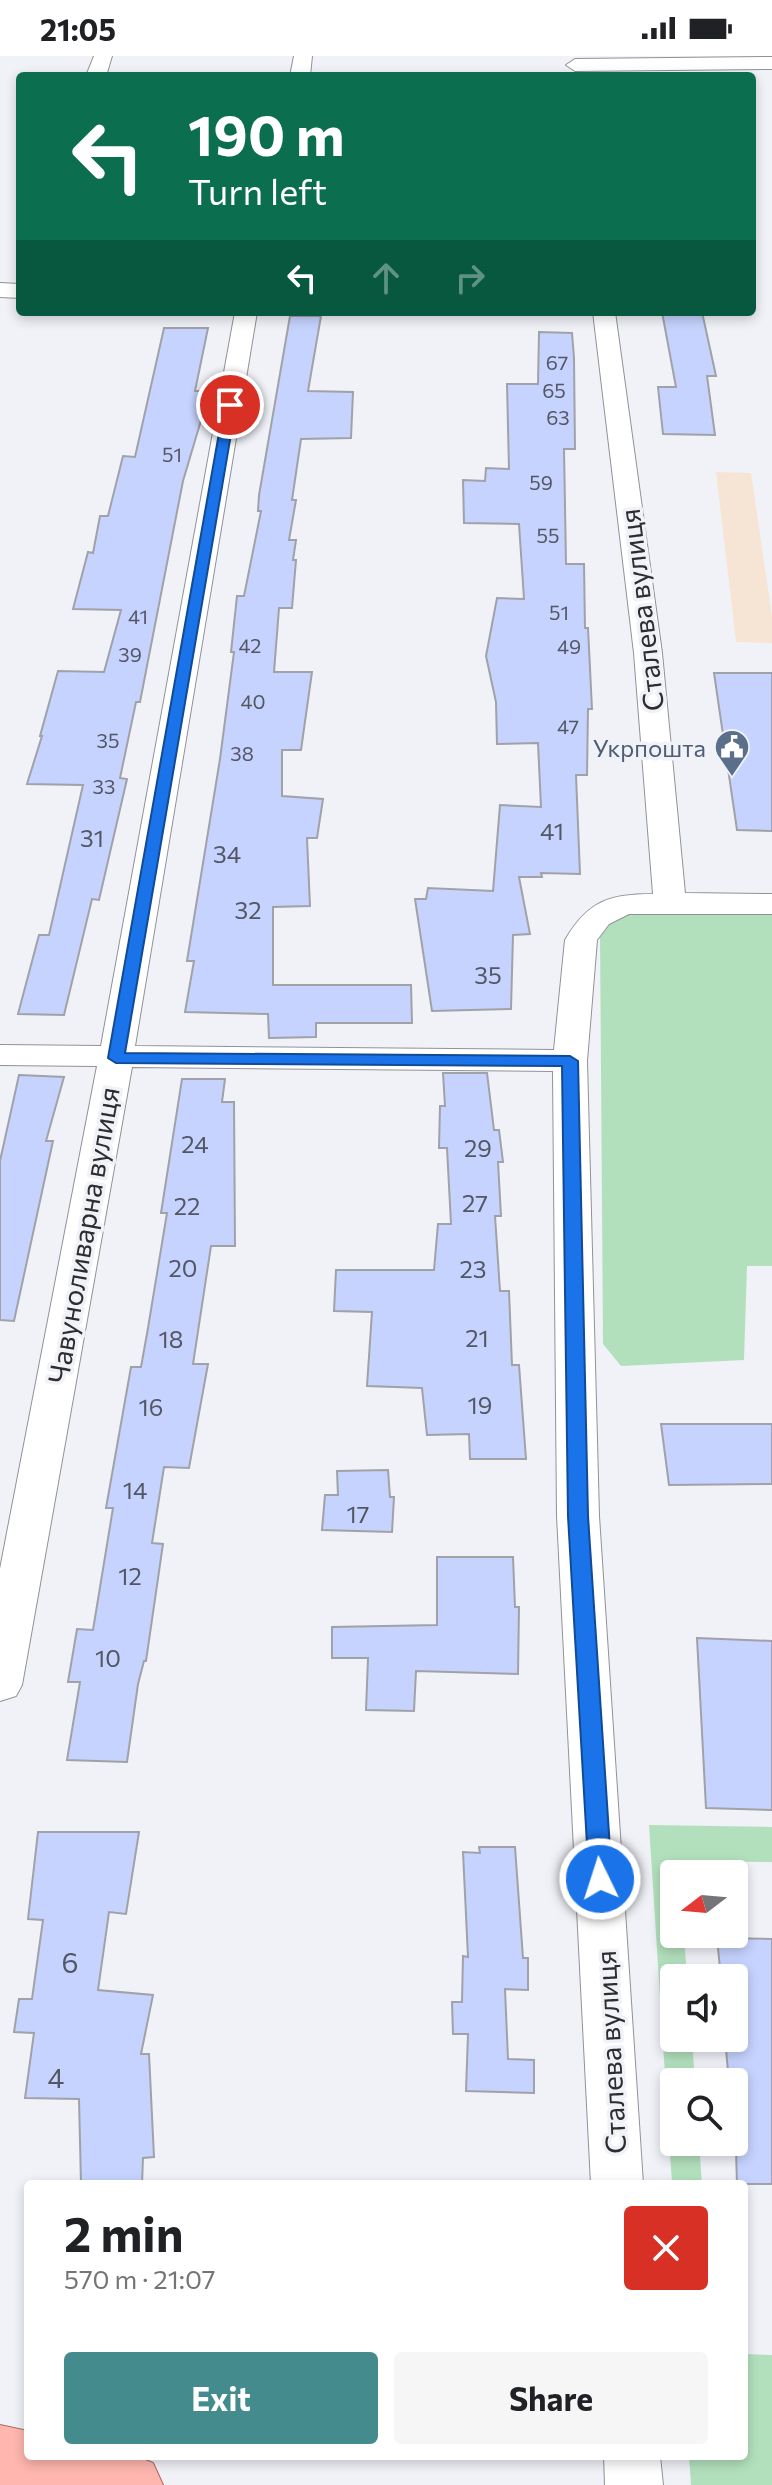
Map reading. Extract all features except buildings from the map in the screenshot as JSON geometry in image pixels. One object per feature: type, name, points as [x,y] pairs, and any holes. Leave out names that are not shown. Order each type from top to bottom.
[{"type":"main road","points":[[0,2455],[130,2485]]},
{"type":"street","points":[[575,66],[772,63]]},
{"type":"street","name":"Чавуноливарна вулиця","points":[[0,1685],[116,1058],[245,316]]},
{"type":"street","name":"Сталева вулиця","points":[[605,316],[648,653],[670,903],[624,904],[607,910],[590,923],[581,940],[570,1061],[578,1516],[617,2180]]},
{"type":"street","points":[[670,903],[772,904]]},
{"type":"street","points":[[0,1055],[570,1061]]},
{"type":"street","points":[[632,2460],[634,2485]]},
{"type":"shaded area","points":[[716,472],[751,473],[772,616],[772,643],[736,642]]},
{"type":"green space","points":[[772,912],[772,1266],[747,1266],[744,1360],[621,1366],[603,1344],[600,935],[619,914]]},
{"type":"green space","points":[[649,1825],[772,1827],[772,1862],[660,1860],[660,1948],[685,1948],[686,1964],[660,1964],[660,1997]]},
{"type":"green space","points":[[664,2052],[693,2052],[694,2068],[665,2068]]},
{"type":"green space","points":[[670,2156],[700,2156],[702,2180],[672,2180]]},
{"type":"green space","points":[[748,2354],[772,2355],[772,2485],[691,2485],[689,2460],[748,2460]]},
{"type":"place","name":"Укрпошта","points":[[732,778]]},
{"type":"route","points":[[230,405],[116,1058],[570,1061],[578,1516],[600,1879]]}]
